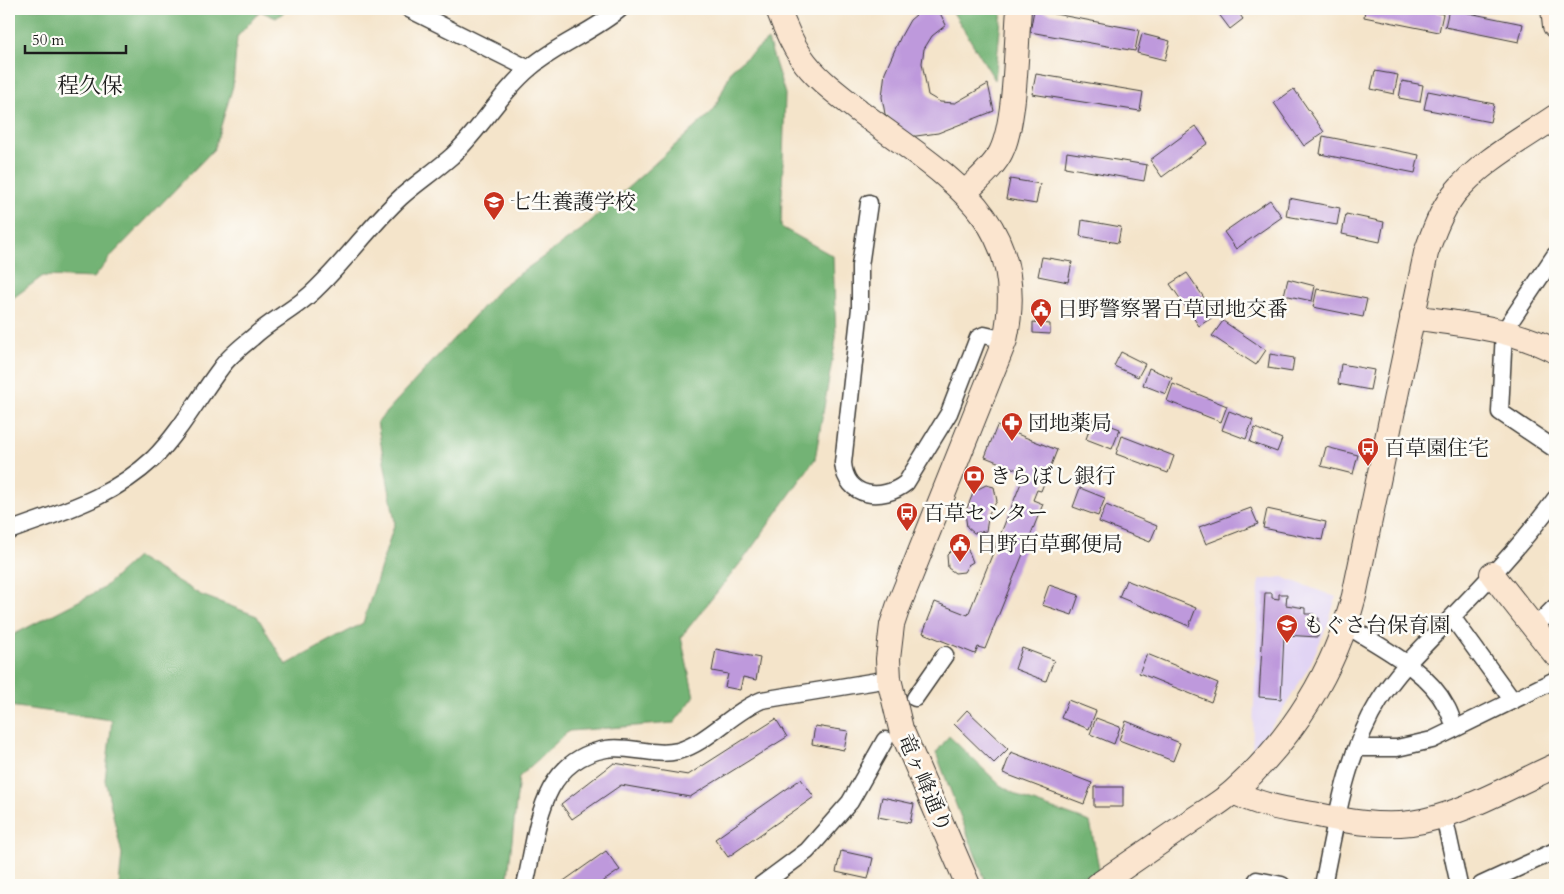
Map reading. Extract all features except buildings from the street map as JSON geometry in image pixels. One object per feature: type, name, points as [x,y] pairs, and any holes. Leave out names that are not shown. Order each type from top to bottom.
[{"type":"street","points":[[409,9],[529,69]]},
{"type":"street","points":[[9,531],[93,501],[127,480],[155,456],[184,421],[221,367],[255,335],[298,305],[317,288],[401,198],[451,156],[478,129],[529,69],[561,45],[620,9]]},
{"type":"street","name":"竜ヶ峰通り","points":[[778,9],[801,58],[832,90],[966,192],[987,220],[1000,245],[1007,266],[1010,306],[1005,340],[898,607],[889,643],[889,678],[901,729],[968,885]]},
{"type":"street","points":[[966,192],[1000,154],[1006,141],[1010,120],[1019,9]]},
{"type":"street","points":[[1553,9],[1555,26]]},
{"type":"street","points":[[1098,885],[1234,792],[1267,759],[1296,721],[1325,674],[1346,625],[1358,580],[1426,253],[1438,220],[1454,194],[1475,173],[1555,117]]},
{"type":"street","points":[[869,204],[860,266],[860,308],[843,464],[844,475],[854,487],[874,495],[897,491],[906,483],[949,413],[978,338],[984,335],[1005,340]]},
{"type":"street","points":[[1555,255],[1504,331],[1500,412],[1555,449]]},
{"type":"street","points":[[1412,317],[1504,331],[1537,341],[1555,351]]},
{"type":"street","points":[[1324,885],[1337,819],[1357,748],[1378,702],[1406,664],[1492,574],[1540,520],[1555,499]]},
{"type":"street","points":[[1492,574],[1555,654]]},
{"type":"street","points":[[1535,627],[1555,607]]},
{"type":"street","points":[[1452,617],[1513,701]]},
{"type":"street","points":[[1346,625],[1406,664],[1432,685],[1446,705],[1455,728]]},
{"type":"street","points":[[915,698],[945,655]]},
{"type":"street","points":[[525,885],[542,805],[556,779],[572,764],[606,749],[627,749],[659,753],[679,750],[699,741],[747,706],[762,700],[889,678]]},
{"type":"street","points":[[1357,748],[1398,748],[1432,740],[1555,680]]},
{"type":"street","points":[[761,885],[807,851],[850,802],[885,740]]},
{"type":"street","points":[[1234,792],[1256,803],[1337,819],[1370,824],[1411,823],[1444,816],[1555,766]]},
{"type":"street","points":[[1444,816],[1459,885]]},
{"type":"street","points":[[1481,885],[1555,851]]},
{"type":"street","points":[[1254,885],[1257,880],[1282,885]]},
{"type":"shaded area","name":"もぐさ台保育園","points":[[1282,577],[1336,597],[1328,623],[1310,665],[1281,713],[1252,752],[1259,580]]},
{"type":"green space","points":[[9,9],[288,9],[276,18],[260,11],[237,37],[233,86],[214,149],[113,254],[94,278],[43,276],[9,301]]},
{"type":"green space","points":[[951,9],[1002,9],[995,80]]},
{"type":"green space","points":[[768,40],[785,94],[781,227],[833,256],[836,338],[815,459],[746,556],[681,637],[694,697],[674,723],[569,731],[519,777],[508,877],[502,885],[119,885],[122,854],[105,780],[112,720],[9,706],[9,637],[102,589],[137,557],[201,595],[257,616],[286,665],[363,623],[395,522],[377,422],[501,287],[581,230],[714,110],[732,69]]},
{"type":"green space","points":[[949,736],[1000,785],[1022,798],[1090,822],[1100,873],[1069,878],[1054,885],[987,885],[936,753]]},
{"type":"place","name":"七生養護学校","points":[[494,221]]},
{"type":"place","name":"日野警察署百草団地交番","points":[[1041,328]]},
{"type":"place","name":"団地薬局","points":[[1012,442]]},
{"type":"place","name":"百草園住宅","points":[[1368,467]]},
{"type":"place","name":"きらぼし銀行","points":[[974,495]]},
{"type":"place","name":"百草センター","points":[[907,532]]},
{"type":"place","name":"日野百草郵便局","points":[[960,563]]},
{"type":"place","name":"もぐさ台保育園","points":[[1287,644]]},
{"type":"district","name":"程久保","points":[[90,85]]}]
